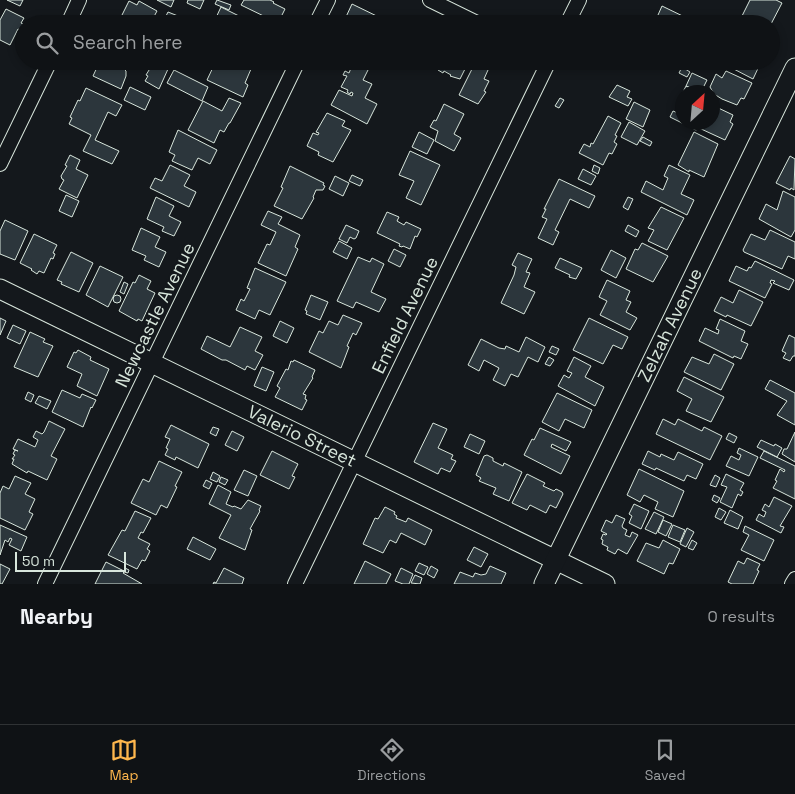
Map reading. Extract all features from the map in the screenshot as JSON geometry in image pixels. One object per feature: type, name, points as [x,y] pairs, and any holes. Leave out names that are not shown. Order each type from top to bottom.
[{"type":"street","points":[[72,15],[79,0]]},
{"type":"street","points":[[320,15],[328,0]]},
{"type":"street","points":[[430,0],[461,15]]},
{"type":"street","points":[[572,15],[579,0]]},
{"type":"street","name":"Zelzah Avenue","points":[[544,584],[795,68]]},
{"type":"street","points":[[0,164],[46,70]]},
{"type":"street","name":"Newcastle Avenue","points":[[45,584],[294,70]]},
{"type":"street","name":"Enfield Avenue","points":[[295,584],[545,70]]},
{"type":"street","name":"Valerio Street","points":[[0,289],[605,584]]},
{"type":"street","points":[[792,584],[795,579]]},
{"type":"building","points":[[7,0],[23,0],[20,6]]},
{"type":"building","points":[[157,0],[174,0],[171,7]]},
{"type":"building","points":[[188,0],[204,0],[200,9],[187,3]]},
{"type":"building","points":[[217,0],[231,5],[229,10],[215,4]]},
{"type":"building","points":[[244,0],[270,0],[285,9],[282,15],[262,15],[241,5]]},
{"type":"building","points":[[750,0],[776,0],[782,3],[776,15],[742,15]]},
{"type":"building","points":[[129,1],[137,5],[139,1],[157,11],[155,15],[122,15]]},
{"type":"building","points":[[352,4],[375,15],[347,15]]},
{"type":"building","points":[[662,6],[681,15],[658,15]]},
{"type":"building","points":[[221,7],[237,15],[217,15]]},
{"type":"building","points":[[6,9],[18,15],[15,15],[15,35],[10,45],[0,40],[0,20]]},
{"type":"building","points":[[96,70],[126,71],[121,89],[93,76]]},
{"type":"building","points":[[149,70],[168,70],[159,89],[145,81],[148,76],[146,75]]},
{"type":"building","points":[[174,70],[208,87],[202,101],[167,83]]},
{"type":"building","points":[[212,70],[251,70],[245,83],[248,85],[243,97],[207,80]]},
{"type":"building","points":[[350,70],[368,70],[363,80],[372,84],[365,98],[377,104],[367,124],[331,105],[339,90],[352,96],[353,93],[351,92],[350,94],[347,92],[348,90],[341,87],[347,76],[343,75],[345,71],[349,73]]},
{"type":"building","points":[[438,70],[464,70],[460,79],[450,76],[444,71],[443,73]]},
{"type":"building","points":[[472,70],[488,70],[484,79],[489,81],[484,91],[486,92],[478,104],[459,95]]},
{"type":"building","points":[[680,70],[690,72],[687,77],[679,73]]},
{"type":"building","points":[[736,70],[757,70],[753,79]]},
{"type":"building","points":[[726,71],[752,83],[744,99],[741,98],[737,105],[720,98],[720,85],[711,85],[716,74],[722,78]]},
{"type":"building","points":[[692,73],[707,80],[704,85],[686,85]]},
{"type":"building","points":[[617,85],[630,91],[627,97],[632,99],[628,106],[609,97]]},
{"type":"building","points":[[130,87],[151,97],[145,110],[124,100]]},
{"type":"building","points":[[86,88],[122,105],[116,116],[108,112],[95,140],[119,151],[112,164],[83,151],[91,135],[69,124],[72,118],[70,117],[78,100],[80,101]]},
{"type":"building","points":[[229,98],[241,103],[224,132],[220,130],[214,143],[188,130],[203,101],[222,111]]},
{"type":"building","points":[[560,98],[564,100],[559,108],[555,106]]},
{"type":"building","points":[[634,102],[650,110],[643,127],[626,119]]},
{"type":"building","points":[[444,104],[464,114],[454,134],[461,138],[454,151],[435,141],[438,131],[430,127],[434,120],[436,121]]},
{"type":"building","points":[[720,109],[733,115],[730,122],[733,124],[725,140],[703,130],[720,130]]},
{"type":"building","points":[[673,111],[675,112],[675,120],[670,117]]},
{"type":"building","points":[[327,113],[345,121],[342,126],[351,130],[333,162],[318,155],[319,152],[307,146],[313,133],[318,135],[319,133],[316,132]]},
{"type":"building","points":[[608,116],[621,123],[615,135],[617,136],[614,142],[617,144],[612,154],[609,153],[603,165],[579,153],[584,144],[590,147],[591,143],[593,144]]},
{"type":"building","points":[[629,122],[645,131],[637,145],[621,137]]},
{"type":"building","points":[[178,130],[217,150],[210,164],[198,158],[192,170],[172,161],[175,155],[169,152]]},
{"type":"building","points":[[419,132],[434,140],[427,154],[412,147]]},
{"type":"building","points":[[694,132],[718,144],[704,177],[689,170],[689,172],[678,165]]},
{"type":"building","points":[[643,137],[652,142],[650,146],[640,141]]},
{"type":"building","points":[[410,151],[440,165],[421,205],[406,198],[414,181],[399,175]]},
{"type":"building","points":[[70,155],[80,160],[76,169],[88,175],[77,198],[59,189],[64,180],[61,176],[67,166],[65,165]]},
{"type":"building","points":[[790,156],[795,159],[794,190],[776,183]]},
{"type":"building","points":[[170,165],[190,175],[184,186],[196,192],[189,207],[150,188],[155,178],[162,181]]},
{"type":"building","points":[[594,165],[600,168],[598,174],[592,171]]},
{"type":"building","points":[[669,165],[690,175],[681,194],[694,200],[687,215],[641,192],[646,181],[663,190],[668,178],[664,176]]},
{"type":"building","points":[[290,166],[324,183],[323,185],[325,186],[323,190],[316,190],[314,198],[302,219],[274,206],[283,188],[281,187]]},
{"type":"building","points":[[583,169],[596,176],[591,185],[578,179]]},
{"type":"building","points":[[352,175],[363,180],[360,186],[349,181]]},
{"type":"building","points":[[335,176],[349,183],[343,196],[329,189]]},
{"type":"building","points":[[559,179],[595,196],[589,208],[570,199],[555,230],[559,232],[553,245],[538,238],[547,219],[542,217],[546,209],[544,209]]},
{"type":"building","points":[[783,191],[795,197],[795,230],[791,237],[759,219],[766,204],[777,210]]},
{"type":"building","points":[[66,195],[79,201],[72,217],[59,211]]},
{"type":"building","points":[[156,197],[174,206],[169,216],[181,222],[174,236],[162,231],[164,227],[147,219]]},
{"type":"building","points":[[628,197],[633,199],[628,210],[623,207]]},
{"type":"building","points":[[661,207],[684,218],[667,250],[648,241],[654,230],[648,228]]},
{"type":"building","points":[[268,211],[282,217],[278,224],[300,235],[295,247],[298,249],[286,276],[258,263],[267,244],[270,245],[276,232],[261,225]]},
{"type":"building","points":[[387,212],[399,217],[397,221],[404,225],[406,222],[421,229],[417,237],[415,236],[410,249],[399,246],[400,244],[377,233]]},
{"type":"building","points":[[5,220],[28,231],[15,260],[0,254],[0,231]]},
{"type":"building","points":[[346,225],[359,231],[356,238],[350,237],[347,243],[339,239]]},
{"type":"building","points":[[628,225],[639,231],[636,237],[625,231]]},
{"type":"building","points":[[141,228],[160,237],[155,247],[166,252],[159,267],[144,260],[146,256],[132,250]]},
{"type":"building","points":[[770,230],[795,242],[795,259],[788,256],[782,269],[743,250],[751,234],[765,240]]},
{"type":"building","points":[[34,234],[57,245],[53,253],[55,254],[53,259],[51,258],[44,273],[39,271],[37,274],[20,263]]},
{"type":"building","points":[[339,241],[352,248],[347,259],[333,252]]},
{"type":"building","points":[[642,243],[668,256],[653,282],[626,269],[635,249],[638,250]]},
{"type":"building","points":[[394,249],[406,255],[400,267],[388,261]]},
{"type":"building","points":[[611,250],[626,258],[616,278],[601,270]]},
{"type":"building","points":[[71,252],[93,263],[79,292],[61,284],[62,282],[57,280]]},
{"type":"building","points":[[518,253],[532,259],[526,272],[530,273],[524,287],[535,292],[524,314],[501,303],[514,275],[516,267],[512,265]]},
{"type":"building","points":[[358,257],[370,262],[372,258],[384,264],[371,292],[386,299],[379,312],[356,302],[353,308],[337,301]]},
{"type":"building","points":[[560,258],[582,268],[576,279],[555,268]]},
{"type":"building","points":[[755,261],[794,280],[789,290],[773,283],[775,281],[771,280],[770,283],[772,284],[765,298],[729,281],[736,266],[747,271]]},
{"type":"building","points":[[100,266],[123,277],[108,307],[86,295]]},
{"type":"building","points":[[255,268],[286,282],[270,315],[259,310],[255,319],[236,310],[241,299],[244,301],[250,289],[247,288]]},
{"type":"building","points":[[139,275],[151,281],[147,289],[155,293],[142,321],[138,319],[137,321],[119,311],[133,282],[135,283]]},
{"type":"building","points":[[607,280],[630,291],[626,300],[631,302],[626,312],[637,318],[630,330],[600,315],[607,301],[599,297]]},
{"type":"building","points":[[124,282],[128,284],[124,294],[120,292]]},
{"type":"building","points":[[739,290],[763,302],[751,326],[714,311],[721,297],[733,303]]},
{"type":"building","points":[[117,295],[121,299],[117,303],[113,299]]},
{"type":"building","points":[[311,295],[328,302],[320,320],[306,314],[307,311],[305,310]]},
{"type":"building","points":[[343,315],[362,323],[356,335],[353,333],[341,368],[309,352],[319,331],[323,333],[329,321],[338,325]]},
{"type":"building","points":[[0,318],[6,321],[0,335]]},
{"type":"building","points":[[589,318],[628,337],[622,349],[613,345],[603,364],[573,350]]},
{"type":"building","points":[[720,319],[745,331],[741,341],[748,344],[741,359],[734,356],[733,358],[699,341],[705,328],[718,334],[719,330],[716,329]]},
{"type":"building","points":[[280,321],[294,328],[287,343],[273,336]]},
{"type":"building","points":[[13,325],[26,331],[20,344],[7,338]]},
{"type":"building","points":[[240,327],[262,337],[255,351],[263,355],[255,370],[247,366],[245,370],[201,349],[207,336],[230,347]]},
{"type":"building","points":[[30,332],[45,339],[43,342],[53,346],[38,377],[14,367]]},
{"type":"building","points":[[789,335],[795,338],[795,356],[790,361],[783,358],[786,353],[782,351]]},
{"type":"building","points":[[526,337],[545,347],[538,362],[528,357],[518,377],[511,374],[505,386],[493,380],[499,368],[484,360],[479,371],[468,365],[481,339],[499,348],[505,349],[506,346],[519,352]]},
{"type":"building","points":[[552,346],[559,349],[556,355],[549,352]]},
{"type":"building","points":[[78,350],[91,357],[90,360],[109,369],[97,396],[77,386],[82,374],[67,367],[74,352],[76,353]]},
{"type":"building","points":[[714,354],[734,364],[721,390],[684,372],[692,357],[709,364]]},
{"type":"building","points":[[549,357],[554,360],[550,366],[545,364]]},
{"type":"building","points":[[574,357],[591,366],[585,377],[604,387],[595,406],[558,386],[564,375],[569,378],[572,373],[567,371]]},
{"type":"building","points":[[294,360],[315,370],[313,378],[303,394],[306,395],[305,399],[307,400],[302,410],[275,397],[280,388],[277,386],[286,369],[288,370],[291,361],[293,362]]},
{"type":"building","points":[[262,367],[274,372],[266,391],[254,386]]},
{"type":"building","points":[[684,377],[724,397],[711,422],[686,411],[692,399],[677,391]]},
{"type":"building","points":[[770,380],[795,393],[795,425],[777,415],[787,401],[765,389]]},
{"type":"building","points":[[62,390],[80,398],[82,394],[96,400],[83,427],[52,412]]},
{"type":"building","points":[[28,392],[34,395],[31,402],[25,399]]},
{"type":"building","points":[[557,393],[592,410],[584,428],[565,419],[559,431],[542,422]]},
{"type":"building","points":[[39,396],[51,401],[47,409],[35,403]]},
{"type":"building","points":[[663,419],[675,425],[678,419],[702,431],[704,427],[722,436],[710,460],[656,434]]},
{"type":"building","points":[[49,421],[65,429],[51,456],[57,459],[47,480],[28,471],[27,473],[12,464],[14,459],[12,459],[15,455],[13,454],[15,450],[18,451],[13,449],[18,439],[35,447],[38,440],[33,437],[36,431],[42,434]]},
{"type":"building","points":[[433,423],[447,429],[438,448],[453,455],[451,459],[456,461],[450,472],[441,468],[438,474],[414,462]]},
{"type":"building","points":[[171,425],[209,444],[198,468],[176,457],[175,460],[165,455],[170,439],[165,437]]},
{"type":"building","points":[[213,427],[219,429],[216,436],[210,433]]},
{"type":"building","points":[[540,428],[571,442],[566,451],[552,444],[551,447],[570,456],[561,474],[524,455]]},
{"type":"building","points":[[232,431],[244,437],[237,451],[225,445]]},
{"type":"building","points":[[795,432],[795,462],[782,454],[784,449],[787,449]]},
{"type":"building","points":[[729,433],[737,437],[734,443],[726,439]]},
{"type":"building","points":[[470,434],[485,441],[479,454],[464,447]]},
{"type":"building","points":[[761,440],[782,448],[777,457],[757,447]]},
{"type":"building","points":[[739,448],[758,457],[749,476],[726,466],[731,456],[739,460],[741,455],[737,453]]},
{"type":"building","points":[[272,451],[298,464],[292,476],[295,477],[289,489],[260,475]]},
{"type":"building","points":[[648,451],[660,457],[661,454],[674,460],[678,452],[703,464],[696,479],[687,475],[684,481],[656,468],[655,470],[642,464]]},
{"type":"building","points":[[764,451],[795,466],[795,499],[773,488],[780,469],[784,472],[785,470],[760,458]]},
{"type":"building","points":[[487,455],[493,458],[493,461],[503,466],[504,463],[522,472],[509,501],[493,494],[496,488],[479,481],[481,478],[476,475],[484,456]]},
{"type":"building","points":[[159,461],[182,472],[167,508],[161,505],[156,515],[131,503],[143,479],[149,482]]},
{"type":"building","points":[[639,469],[684,491],[673,517],[655,509],[658,502],[644,495],[640,502],[627,495]]},
{"type":"building","points":[[244,470],[257,476],[248,496],[234,490]]},
{"type":"building","points":[[213,472],[220,476],[217,482],[210,479]]},
{"type":"building","points":[[527,474],[545,483],[543,486],[562,492],[563,494],[556,508],[550,505],[546,513],[530,505],[527,510],[512,503]]},
{"type":"building","points":[[726,474],[744,483],[740,490],[743,492],[741,496],[738,494],[732,508],[720,502],[727,487],[721,485]]},
{"type":"building","points":[[715,475],[720,478],[716,487],[710,485]]},
{"type":"building","points":[[15,476],[31,483],[25,494],[35,499],[29,512],[33,514],[25,530],[0,518],[0,493],[3,486],[9,489]]},
{"type":"building","points":[[221,477],[228,480],[225,485],[219,482]]},
{"type":"building","points":[[206,480],[212,483],[209,489],[203,486]]},
{"type":"building","points":[[218,485],[231,492],[226,504],[241,509],[248,500],[261,506],[250,529],[252,530],[245,550],[219,538],[231,515],[209,504]]},
{"type":"building","points":[[714,495],[720,498],[717,503],[712,500]]},
{"type":"building","points":[[774,497],[792,506],[780,526],[784,527],[781,533],[756,520],[759,514],[764,517],[766,512],[762,510],[765,504],[769,507]]},
{"type":"building","points":[[634,504],[649,511],[641,529],[629,523],[632,516],[629,514]]},
{"type":"building","points":[[385,507],[395,512],[396,518],[406,522],[408,518],[432,530],[425,545],[401,533],[396,543],[390,540],[383,553],[363,544],[375,518],[378,519]]},
{"type":"building","points":[[719,508],[726,512],[721,520],[715,517]]},
{"type":"building","points":[[730,510],[743,517],[738,529],[724,523]]},
{"type":"building","points":[[135,511],[151,518],[138,538],[150,544],[147,549],[150,551],[145,561],[142,560],[137,569],[108,555],[122,530],[125,531]]},
{"type":"building","points":[[654,512],[664,517],[656,534],[645,529]]},
{"type":"building","points":[[616,515],[625,519],[622,526],[627,530],[625,535],[630,537],[632,532],[638,535],[627,554],[618,549],[615,554],[607,550],[608,547],[602,544],[603,534],[607,534],[601,531],[606,520],[612,523]]},
{"type":"building","points":[[663,520],[672,524],[666,536],[658,532]]},
{"type":"building","points":[[0,525],[27,537],[21,551],[9,545],[12,539],[10,538],[8,542],[5,540],[0,555]]},
{"type":"building","points":[[673,525],[685,530],[680,542],[668,537]]},
{"type":"building","points":[[745,526],[774,540],[764,561],[741,550],[749,535],[743,532]]},
{"type":"building","points":[[687,528],[694,532],[686,547],[680,544]]},
{"type":"building","points":[[193,537],[216,549],[210,560],[187,549]]},
{"type":"building","points":[[663,540],[680,549],[673,564],[669,563],[664,574],[637,561],[646,543],[659,548]]},
{"type":"building","points":[[692,540],[697,543],[693,550],[688,548]]},
{"type":"building","points":[[474,547],[488,554],[481,567],[467,560]]},
{"type":"building","points":[[747,558],[760,564],[753,584],[732,584],[728,582],[738,561],[744,564]]},
{"type":"building","points":[[365,561],[391,574],[386,584],[354,584]]},
{"type":"building","points":[[106,562],[124,571],[125,568],[129,570],[128,573],[123,573],[142,584],[95,584]]},
{"type":"building","points":[[419,563],[428,567],[424,575],[415,571]]},
{"type":"building","points":[[0,564],[10,569],[2,584],[0,584]]},
{"type":"building","points":[[431,566],[438,570],[434,578],[427,574]]},
{"type":"building","points":[[490,566],[506,573],[501,584],[454,584],[460,572],[473,577],[475,573],[486,574]]},
{"type":"building","points":[[224,568],[244,578],[242,584],[213,584],[214,582],[216,583]]},
{"type":"building","points":[[401,568],[413,574],[409,584],[395,581]]},
{"type":"building","points":[[415,575],[422,578],[420,584],[411,583]]}]
